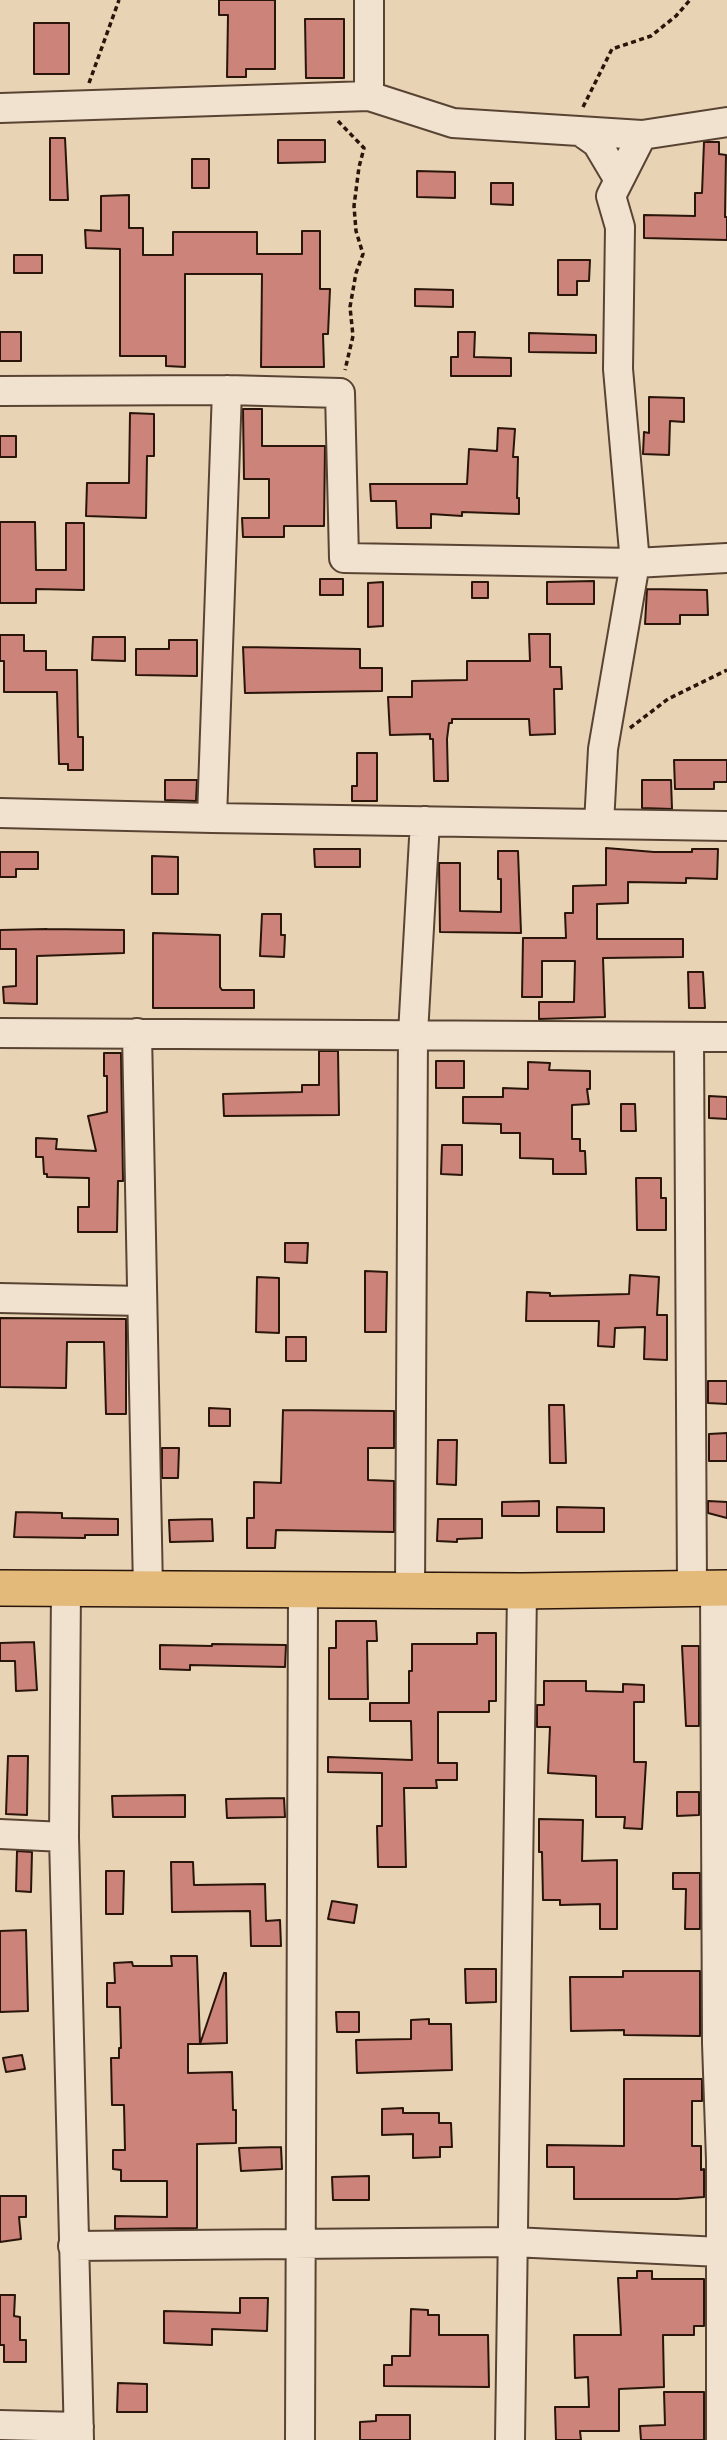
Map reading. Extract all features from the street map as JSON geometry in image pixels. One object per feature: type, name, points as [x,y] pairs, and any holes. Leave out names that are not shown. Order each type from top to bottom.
[{"type":"main road","points":[[0,1588],[522,1591],[711,1588]]},
{"type":"street","points":[[369,0],[369,96]]},
{"type":"street","points":[[0,108],[369,96],[453,123],[642,135],[727,122]]},
{"type":"street","points":[[575,131],[597,143],[619,180]]},
{"type":"street","points":[[599,824],[603,749],[635,563],[618,369],[620,227],[611,196],[642,135]]},
{"type":"street","points":[[212,818],[227,390]]},
{"type":"street","points":[[0,391],[227,390],[340,393],[344,558],[635,563],[727,558]]},
{"type":"street","points":[[0,813],[727,826]]},
{"type":"street","points":[[410,1590],[413,1034],[425,821]]},
{"type":"street","points":[[0,1033],[727,1037]]},
{"type":"street","points":[[136,1033],[148,1590]]},
{"type":"street","points":[[689,1038],[722,1834],[724,2160],[720,2252],[724,2373],[721,2440]]},
{"type":"street","points":[[0,1298],[142,1301]]},
{"type":"street","points":[[0,2426],[79,2433],[64,1837],[65,1589]]},
{"type":"street","points":[[300,2440],[303,1590]]},
{"type":"street","points":[[510,2440],[522,1591]]},
{"type":"street","points":[[0,1834],[64,1837]]},
{"type":"street","points":[[73,2246],[513,2242],[720,2252]]},
{"type":"path","points":[[87,105],[89,78],[119,0]]},
{"type":"path","points":[[575,131],[612,50],[651,36],[676,16],[690,0]]},
{"type":"path","points":[[297,98],[340,123],[365,148],[359,167],[354,206],[356,231],[363,254],[356,273],[350,307],[353,336],[340,393]]},
{"type":"path","points":[[603,749],[668,699],[727,670]]},
{"type":"building","points":[[219,0],[275,0],[275,69],[246,69],[246,77],[227,77],[228,15],[219,15]]},
{"type":"building","points":[[305,19],[344,19],[344,78],[306,78]]},
{"type":"building","points":[[34,23],[69,23],[69,74],[34,74]]},
{"type":"building","points":[[50,138],[65,138],[68,200],[50,200]]},
{"type":"building","points":[[278,140],[325,140],[325,162],[278,163]]},
{"type":"building","points":[[704,142],[719,142],[719,154],[726,155],[727,240],[644,238],[644,215],[695,216],[695,193],[702,193]]},
{"type":"building","points":[[192,159],[209,159],[209,188],[192,188]]},
{"type":"building","points":[[417,171],[455,172],[455,198],[417,197]]},
{"type":"building","points":[[491,183],[513,183],[513,205],[491,204]]},
{"type":"building","points":[[129,195],[129,228],[143,228],[143,255],[173,255],[173,232],[257,232],[257,254],[302,254],[302,231],[320,231],[320,289],[330,289],[328,334],[323,334],[324,367],[261,367],[262,274],[185,274],[185,367],[166,366],[166,356],[120,356],[120,249],[86,248],[85,230],[101,231],[101,196]]},
{"type":"building","points":[[14,255],[42,255],[42,273],[14,273]]},
{"type":"building","points":[[558,260],[590,260],[589,281],[577,281],[577,295],[558,295]]},
{"type":"building","points":[[415,289],[453,290],[453,307],[415,306]]},
{"type":"building","points":[[0,332],[21,332],[21,361],[0,361]]},
{"type":"building","points":[[458,332],[475,332],[474,357],[511,358],[511,376],[451,376],[451,357],[458,357]]},
{"type":"building","points":[[529,333],[596,335],[596,353],[529,352]]},
{"type":"building","points":[[649,397],[684,398],[684,422],[670,421],[669,455],[643,454],[644,432],[649,433]]},
{"type":"building","points":[[243,409],[262,409],[262,446],[325,446],[324,526],[284,526],[284,537],[243,537],[242,518],[269,518],[269,479],[244,479]]},
{"type":"building","points":[[130,413],[154,414],[154,456],[147,456],[146,518],[86,516],[87,483],[129,483]]},
{"type":"building","points":[[498,428],[515,429],[513,457],[518,457],[519,514],[431,514],[431,528],[397,528],[396,501],[371,501],[370,484],[467,484],[469,449],[497,451]]},
{"type":"building","points":[[0,436],[16,436],[16,457],[0,457]]},
{"type":"building","points":[[0,522],[35,522],[36,570],[66,570],[66,523],[84,523],[84,590],[36,589],[36,603],[0,603]]},
{"type":"building","points":[[320,579],[343,579],[343,595],[320,595]]},
{"type":"building","points":[[594,581],[594,604],[547,604],[547,582]]},
{"type":"building","points":[[383,582],[383,626],[368,627],[368,583]]},
{"type":"building","points":[[472,582],[488,582],[488,598],[472,598]]},
{"type":"building","points":[[647,589],[707,590],[708,615],[680,615],[680,624],[645,624]]},
{"type":"building","points":[[529,634],[550,634],[550,667],[561,667],[562,689],[554,689],[555,734],[530,735],[529,719],[452,719],[447,739],[448,781],[434,781],[433,739],[430,739],[430,734],[390,735],[388,697],[412,697],[412,681],[467,680],[467,661],[530,661]]},
{"type":"building","points":[[0,635],[24,635],[24,651],[46,651],[46,670],[77,670],[78,737],[83,737],[83,770],[68,770],[68,764],[59,764],[57,692],[4,692],[4,661],[0,661]]},
{"type":"building","points":[[93,637],[125,637],[125,661],[92,660]]},
{"type":"building","points":[[169,640],[197,640],[197,676],[136,675],[136,649],[169,649]]},
{"type":"building","points":[[243,647],[360,649],[360,668],[382,668],[382,691],[245,693]]},
{"type":"building","points":[[357,753],[377,753],[377,801],[352,801],[352,786],[357,786]]},
{"type":"building","points":[[674,760],[727,760],[727,782],[714,782],[714,789],[675,789]]},
{"type":"building","points":[[165,780],[197,780],[196,801],[165,800]]},
{"type":"building","points":[[642,780],[671,780],[672,809],[642,808]]},
{"type":"building","points":[[606,848],[654,852],[718,849],[717,879],[686,878],[686,883],[628,882],[628,903],[597,904],[597,939],[683,939],[683,957],[603,958],[605,1017],[539,1019],[539,1002],[574,1002],[575,961],[542,961],[542,997],[522,997],[523,938],[566,938],[565,913],[573,913],[573,886],[606,885]]},
{"type":"building","points":[[314,849],[360,849],[360,867],[315,867]]},
{"type":"building","points":[[498,851],[518,851],[521,933],[440,932],[439,863],[460,863],[460,911],[501,912]]},
{"type":"building","points":[[0,852],[38,852],[38,869],[16,869],[16,877],[0,877]]},
{"type":"building","points":[[152,856],[178,857],[178,894],[152,894]]},
{"type":"building","points":[[262,914],[281,914],[281,935],[285,935],[284,957],[260,956]]},
{"type":"building","points":[[0,930],[124,930],[124,953],[37,956],[37,1004],[4,1003],[3,987],[16,986],[16,949],[0,949]]},
{"type":"building","points":[[153,933],[220,935],[220,987],[222,990],[254,990],[254,1008],[153,1008]]},
{"type":"building","points":[[688,972],[703,972],[705,1008],[689,1008]]},
{"type":"building","points":[[319,1051],[338,1051],[339,1115],[224,1116],[223,1094],[302,1092],[302,1085],[319,1085]]},
{"type":"building","points":[[104,1053],[121,1053],[123,1181],[118,1181],[117,1232],[78,1232],[78,1207],[89,1207],[89,1178],[47,1177],[47,1174],[44,1174],[43,1157],[36,1157],[36,1138],[57,1139],[56,1149],[96,1151],[88,1116],[107,1112]]},
{"type":"building","points":[[436,1061],[464,1061],[464,1088],[436,1088]]},
{"type":"building","points":[[528,1062],[550,1063],[549,1070],[590,1071],[590,1089],[587,1089],[589,1104],[572,1105],[572,1139],[580,1139],[580,1151],[585,1151],[586,1174],[553,1174],[553,1159],[520,1158],[520,1133],[501,1133],[501,1124],[463,1123],[463,1097],[503,1097],[503,1088],[528,1089]]},
{"type":"building","points":[[709,1096],[727,1097],[727,1119],[709,1118]]},
{"type":"building","points":[[621,1104],[635,1104],[636,1131],[621,1131]]},
{"type":"building","points":[[442,1145],[462,1145],[462,1175],[441,1174]]},
{"type":"building","points":[[636,1178],[661,1178],[661,1198],[666,1198],[666,1230],[637,1230]]},
{"type":"building","points":[[285,1243],[308,1243],[307,1263],[285,1262]]},
{"type":"building","points":[[365,1271],[387,1272],[386,1332],[365,1332]]},
{"type":"building","points":[[630,1275],[659,1277],[657,1315],[667,1315],[667,1360],[644,1359],[645,1327],[615,1328],[614,1347],[598,1346],[599,1321],[526,1321],[527,1292],[550,1293],[550,1296],[629,1294]]},
{"type":"building","points":[[257,1277],[279,1278],[279,1333],[256,1332]]},
{"type":"building","points":[[0,1318],[126,1319],[126,1414],[106,1414],[104,1342],[67,1342],[66,1388],[0,1387]]},
{"type":"building","points":[[286,1337],[306,1337],[306,1361],[286,1361]]},
{"type":"building","points":[[708,1381],[727,1381],[727,1404],[708,1403]]},
{"type":"building","points":[[549,1405],[564,1405],[566,1463],[550,1463]]},
{"type":"building","points":[[209,1408],[230,1409],[230,1426],[209,1426]]},
{"type":"building","points":[[283,1410],[394,1411],[394,1448],[368,1448],[368,1480],[394,1481],[394,1532],[276,1530],[275,1548],[247,1548],[247,1518],[254,1518],[254,1482],[281,1483]]},
{"type":"building","points":[[727,1433],[727,1461],[709,1461],[709,1434]]},
{"type":"building","points":[[438,1440],[457,1440],[456,1485],[437,1484]]},
{"type":"building","points":[[162,1448],[179,1448],[178,1478],[162,1478]]},
{"type":"building","points":[[539,1501],[539,1516],[502,1516],[502,1502]]},
{"type":"building","points":[[708,1501],[727,1502],[727,1518],[708,1513]]},
{"type":"building","points":[[557,1507],[604,1508],[604,1532],[557,1532]]},
{"type":"building","points":[[16,1512],[62,1513],[62,1518],[118,1519],[118,1535],[85,1535],[85,1538],[14,1537]]},
{"type":"building","points":[[212,1519],[213,1541],[170,1542],[169,1520]]},
{"type":"building","points":[[438,1519],[482,1519],[482,1538],[457,1539],[457,1542],[437,1541]]},
{"type":"building","points":[[336,1621],[376,1621],[377,1641],[367,1641],[368,1699],[329,1699],[329,1648],[336,1648]]},
{"type":"building","points":[[477,1633],[496,1633],[496,1701],[489,1701],[489,1712],[438,1712],[438,1763],[457,1763],[457,1780],[436,1780],[437,1788],[404,1788],[406,1867],[378,1867],[377,1826],[382,1826],[382,1773],[328,1772],[328,1757],[412,1760],[411,1721],[370,1721],[370,1703],[409,1703],[412,1644],[477,1644]]},
{"type":"building","points":[[34,1642],[37,1690],[16,1691],[15,1661],[0,1661],[0,1643]]},
{"type":"building","points":[[160,1645],[286,1645],[285,1667],[190,1665],[190,1670],[160,1669]]},
{"type":"building","points":[[682,1646],[699,1646],[699,1726],[686,1726]]},
{"type":"building","points":[[544,1681],[586,1681],[586,1691],[623,1692],[623,1684],[644,1685],[644,1702],[634,1702],[634,1762],[646,1762],[642,1829],[624,1828],[625,1817],[596,1817],[596,1776],[548,1773],[550,1727],[537,1727],[537,1705],[544,1705]]},
{"type":"building","points":[[8,1756],[28,1756],[27,1815],[6,1814]]},
{"type":"building","points":[[677,1792],[699,1792],[699,1815],[677,1816]]},
{"type":"building","points":[[185,1795],[185,1817],[113,1817],[112,1796]]},
{"type":"building","points":[[284,1798],[285,1817],[227,1818],[226,1799]]},
{"type":"building","points":[[539,1819],[583,1820],[582,1861],[617,1860],[617,1929],[600,1929],[600,1904],[560,1905],[560,1900],[543,1900]]},
{"type":"building","points":[[17,1851],[32,1852],[31,1892],[16,1891]]},
{"type":"building","points":[[171,1862],[193,1862],[194,1885],[265,1884],[266,1921],[280,1920],[281,1946],[251,1946],[250,1911],[172,1912]]},
{"type":"building","points":[[106,1871],[124,1871],[123,1914],[106,1914]]},
{"type":"building","points":[[673,1873],[700,1873],[700,1929],[685,1929],[686,1889],[673,1889]]},
{"type":"building","points":[[332,1901],[357,1905],[354,1923],[328,1919]]},
{"type":"building","points":[[26,1930],[28,2011],[0,2012],[0,1931]]},
{"type":"building","points":[[171,1956],[197,1956],[200,2044],[188,2044],[188,2073],[232,2072],[236,2143],[197,2144],[197,2228],[115,2229],[115,2216],[167,2217],[167,2181],[121,2181],[121,2170],[113,2169],[113,2150],[125,2150],[124,2105],[112,2105],[111,2058],[119,2058],[121,2048],[120,2007],[107,2007],[107,1983],[115,1983],[114,1963],[172,1966]]},
{"type":"building","points":[[465,1969],[496,1969],[496,2002],[466,2003]]},
{"type":"building","points":[[623,1971],[700,1971],[700,2036],[624,2035],[624,2030],[571,2031],[570,1977],[623,1977]]},
{"type":"building","points":[[224,1973],[227,2043],[200,2044]]},
{"type":"building","points":[[336,2012],[359,2012],[359,2032],[337,2032]]},
{"type":"building","points":[[429,2019],[429,2024],[451,2024],[452,2070],[357,2073],[356,2040],[411,2039],[411,2020]]},
{"type":"building","points":[[22,2055],[25,2069],[6,2072],[3,2058]]},
{"type":"building","points":[[624,2079],[702,2079],[702,2101],[692,2101],[692,2146],[701,2146],[704,2197],[574,2199],[574,2167],[547,2167],[547,2145],[624,2146]]},
{"type":"building","points":[[403,2108],[403,2113],[439,2113],[439,2123],[451,2123],[452,2147],[440,2147],[440,2157],[413,2158],[413,2134],[382,2135],[382,2109]]},
{"type":"building","points":[[281,2147],[282,2169],[241,2171],[239,2148]]},
{"type":"building","points":[[369,2176],[369,2200],[333,2200],[332,2177]]},
{"type":"building","points":[[0,2196],[26,2196],[26,2217],[19,2217],[21,2239],[0,2242]]},
{"type":"building","points":[[637,2271],[652,2271],[652,2279],[704,2279],[704,2326],[694,2326],[694,2335],[663,2335],[664,2387],[619,2389],[619,2431],[580,2431],[581,2440],[556,2440],[555,2407],[589,2407],[588,2377],[575,2378],[574,2335],[621,2335],[618,2278],[637,2278]]},
{"type":"building","points":[[0,2295],[15,2295],[14,2316],[20,2317],[20,2340],[26,2340],[26,2362],[4,2362],[4,2345],[0,2345]]},
{"type":"building","points":[[240,2298],[268,2298],[267,2331],[212,2329],[212,2345],[164,2343],[164,2311],[240,2313]]},
{"type":"building","points":[[411,2309],[428,2310],[428,2315],[439,2315],[439,2335],[488,2335],[489,2387],[384,2386],[384,2365],[392,2365],[392,2356],[410,2356]]},
{"type":"building","points":[[118,2383],[147,2384],[147,2412],[117,2412]]},
{"type":"building","points":[[664,2392],[704,2392],[704,2440],[641,2440],[640,2426],[665,2425]]},
{"type":"building","points":[[376,2415],[410,2415],[410,2440],[360,2440],[360,2422],[376,2421]]}]
